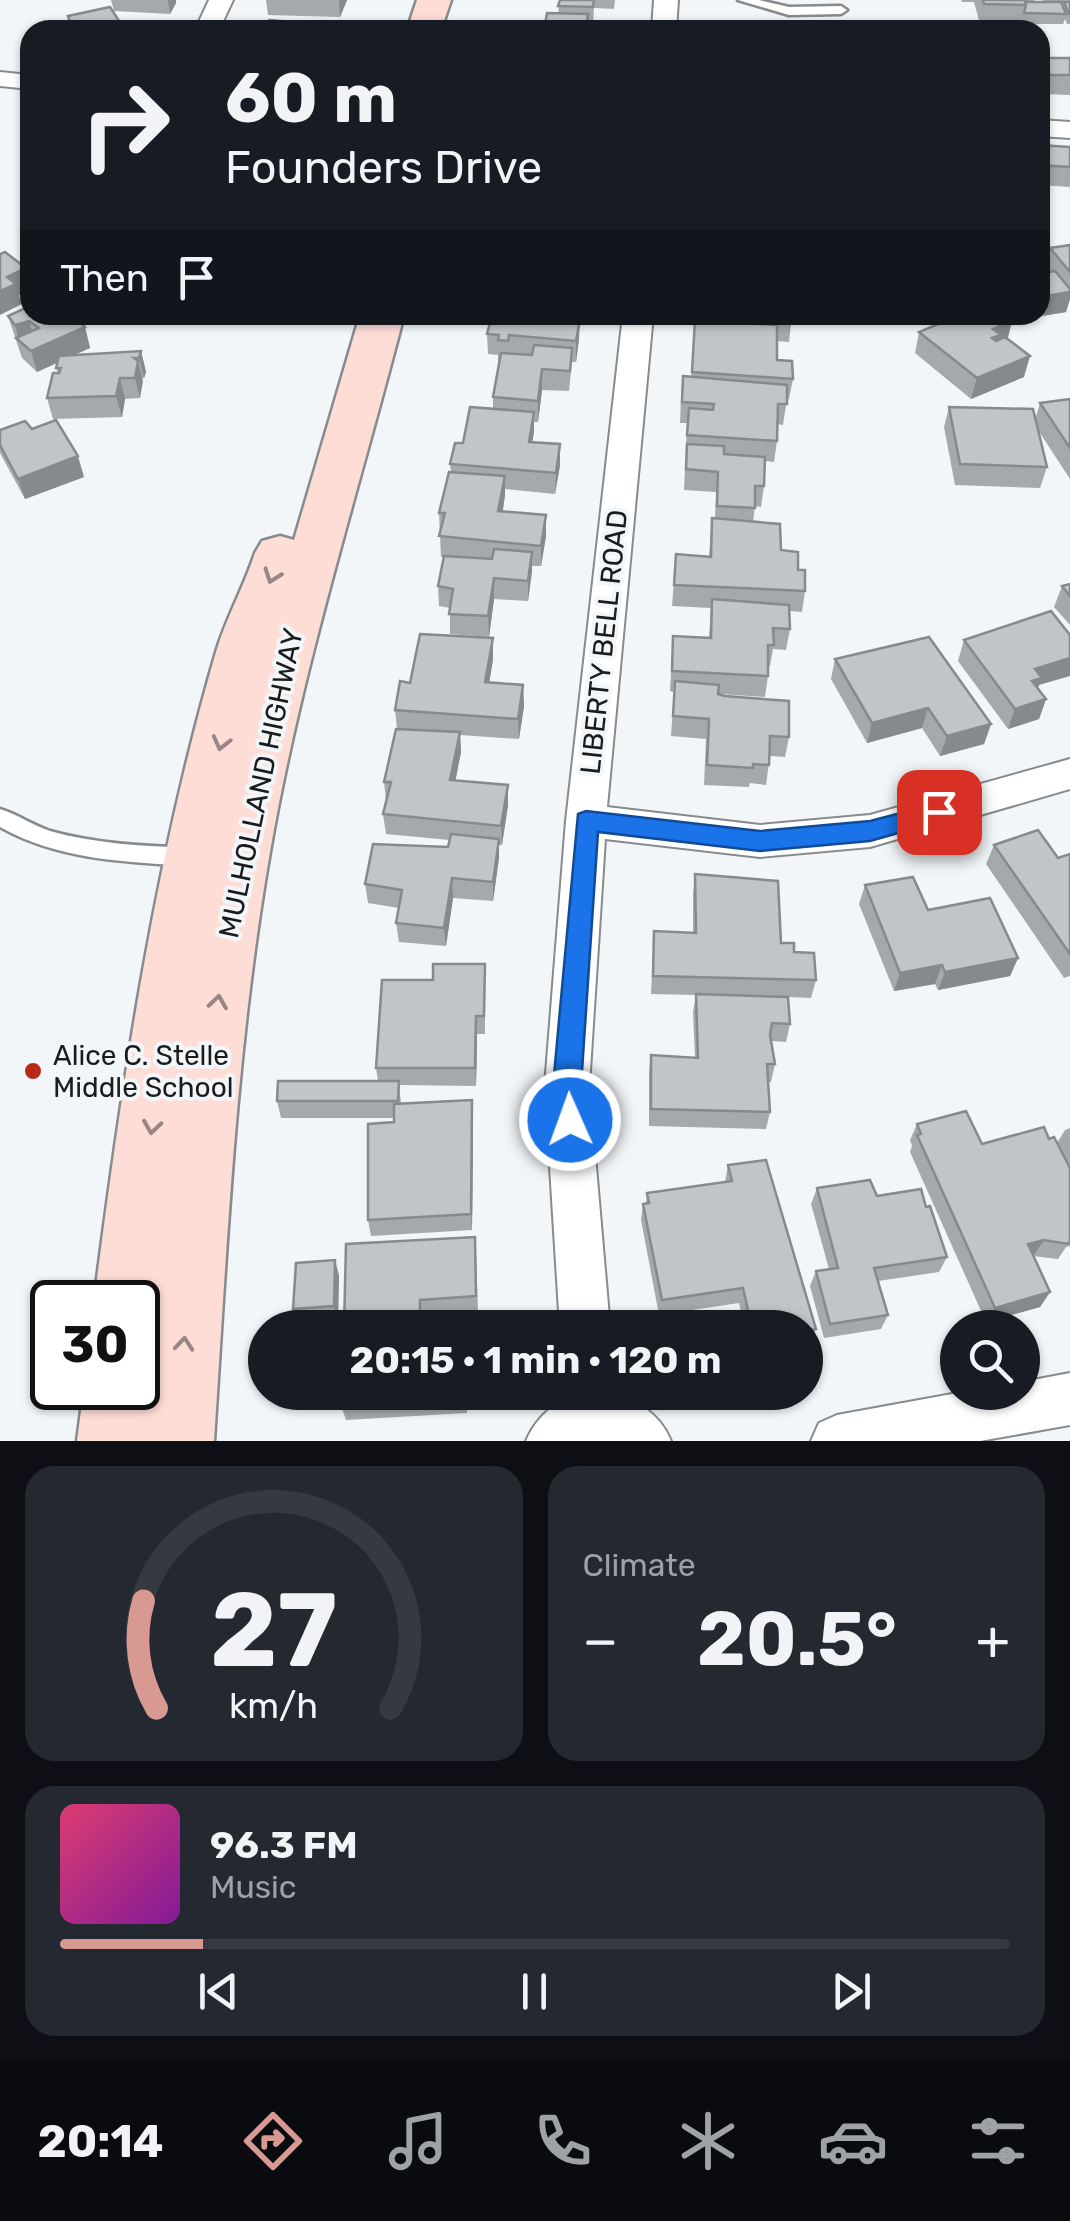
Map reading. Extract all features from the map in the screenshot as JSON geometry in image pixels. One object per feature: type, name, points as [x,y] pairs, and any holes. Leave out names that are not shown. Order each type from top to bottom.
[{"type":"main road","name":"MULHOLLAND HIGHWAY","points":[[133,1280],[173,973],[193,857],[244,648],[274,574],[348,325]]},
{"type":"main road","name":"MULHOLLAND HIGHWAY","points":[[176,1441],[204,1099],[241,850],[288,646],[379,325]]},
{"type":"main road","points":[[115,1441],[119,1410]]},
{"type":"street","name":"LIBERTY BELL ROAD","points":[[585,1310],[567,1086],[586,821],[637,325]]},
{"type":"street","points":[[586,821],[760,841],[870,831],[1070,774]]},
{"type":"street","points":[[837,1441],[1070,1399]]},
{"type":"street","points":[[578,1417],[610,1417],[628,1424],[645,1441]]},
{"type":"lane","points":[[744,0],[789,11],[841,10]]},
{"type":"lane","points":[[3,822],[65,842],[125,853],[193,857]]},
{"type":"building","points":[[560,0],[594,0],[593,7],[558,6]]},
{"type":"building","points":[[983,0],[1025,0],[1026,5],[984,4]]},
{"type":"building","points":[[1025,2],[1061,2],[1066,14],[1024,13]]},
{"type":"building","points":[[110,7],[118,20],[69,20],[68,16]]},
{"type":"building","points":[[547,13],[588,14],[587,20],[546,20]]},
{"type":"building","points":[[1050,58],[1070,58],[1070,75],[1050,75]]},
{"type":"building","points":[[1050,146],[1070,147],[1070,167],[1050,166]]},
{"type":"building","points":[[1070,245],[1070,272],[1050,248]]},
{"type":"building","points":[[5,252],[20,263],[20,271],[7,277],[16,284],[0,291],[0,254]]},
{"type":"building","points":[[1055,271],[1070,292],[1050,295],[1050,272]]},
{"type":"building","points":[[20,311],[20,324],[15,325],[8,316]]},
{"type":"building","points":[[35,325],[85,327],[31,351],[16,338],[39,328]]},
{"type":"building","points":[[489,325],[579,325],[576,341],[509,335],[508,341],[487,334]]},
{"type":"building","points":[[695,325],[777,325],[777,360],[792,361],[793,379],[692,372]]},
{"type":"building","points":[[936,325],[1002,325],[993,329],[1001,335],[992,338],[996,341],[1005,337],[1030,356],[977,378],[919,332]]},
{"type":"building","points":[[534,345],[572,348],[570,371],[542,369],[538,401],[493,397],[501,353],[532,355]]},
{"type":"building","points":[[141,351],[139,358],[134,358],[138,361],[135,378],[120,378],[116,396],[47,398],[53,373],[59,373],[61,368],[56,368],[59,356]]},
{"type":"building","points":[[683,376],[787,385],[787,404],[778,404],[777,441],[687,435],[689,408],[713,410],[714,404],[682,402]]},
{"type":"building","points":[[1070,399],[1070,448],[1040,403]]},
{"type":"building","points":[[470,407],[534,412],[529,442],[560,444],[556,473],[450,464],[455,443],[463,443]]},
{"type":"building","points":[[949,407],[1033,409],[1047,467],[960,464]]},
{"type":"building","points":[[56,420],[78,456],[18,479],[0,445],[0,430],[25,421],[32,429]]},
{"type":"building","points":[[687,444],[724,446],[724,454],[765,457],[764,486],[755,486],[755,508],[717,506],[718,472],[686,469]]},
{"type":"building","points":[[449,472],[505,476],[498,511],[546,515],[541,546],[439,536],[445,513],[439,513]]},
{"type":"building","points":[[712,518],[780,524],[781,550],[798,552],[798,570],[805,570],[805,591],[674,585],[676,554],[711,557]]},
{"type":"building","points":[[494,549],[532,552],[528,581],[494,578],[488,616],[449,614],[453,589],[438,586],[444,556],[492,559]]},
{"type":"building","points":[[712,599],[789,605],[790,629],[773,628],[774,645],[768,645],[768,676],[672,671],[673,636],[711,638]]},
{"type":"building","points":[[1051,611],[1070,635],[1070,658],[1035,669],[1042,678],[1032,681],[1046,699],[1015,709],[964,640]]},
{"type":"building","points":[[420,634],[493,638],[485,682],[523,685],[518,719],[395,710],[400,681],[410,683]]},
{"type":"building","points":[[929,637],[991,724],[947,736],[928,708],[872,723],[835,659]]},
{"type":"building","points":[[675,681],[719,685],[718,694],[725,696],[789,701],[789,737],[770,736],[769,765],[707,765],[709,719],[673,716]]},
{"type":"building","points":[[396,729],[460,732],[450,780],[508,785],[501,826],[383,814],[391,782],[384,782]]},
{"type":"building","points":[[1038,830],[1058,858],[1070,854],[1070,954],[994,845]]},
{"type":"building","points":[[451,834],[499,839],[493,882],[452,878],[444,928],[396,923],[402,890],[365,884],[373,844],[448,847]]},
{"type":"building","points":[[695,874],[778,881],[781,943],[794,943],[794,952],[814,953],[816,980],[653,976],[654,931],[696,933]]},
{"type":"building","points":[[913,877],[928,910],[990,898],[1018,958],[945,972],[942,965],[900,973],[865,885]]},
{"type":"building","points":[[433,964],[485,964],[484,1016],[476,1016],[475,1068],[376,1068],[382,980],[433,980]]},
{"type":"building","points":[[696,994],[788,997],[790,1024],[772,1023],[770,1035],[775,1064],[767,1064],[770,1112],[651,1109],[651,1055],[698,1058]]},
{"type":"building","points":[[278,1081],[399,1081],[398,1101],[277,1101]]},
{"type":"building","points":[[472,1100],[471,1214],[368,1220],[368,1124],[394,1122],[394,1104]]},
{"type":"building","points":[[966,1111],[982,1144],[1044,1127],[1049,1139],[1054,1137],[1070,1168],[1070,1241],[1028,1244],[1050,1292],[995,1308],[917,1135],[921,1134],[917,1124]]},
{"type":"building","points":[[766,1160],[810,1310],[748,1310],[743,1288],[662,1300],[643,1204],[649,1203],[647,1193],[732,1181],[728,1165]]},
{"type":"building","points":[[870,1180],[877,1196],[921,1189],[947,1257],[874,1268],[888,1315],[830,1324],[816,1271],[838,1268],[817,1188]]},
{"type":"building","points":[[475,1237],[476,1296],[420,1300],[420,1310],[344,1310],[346,1244]]},
{"type":"building","points":[[335,1260],[334,1306],[293,1309],[296,1263]]},
{"type":"place","name":"Alice C. Stelle Middle School","points":[[33,1071]]},
{"type":"route","points":[[570,1120],[567,1086],[586,821],[760,841],[870,831],[939,812]]}]
